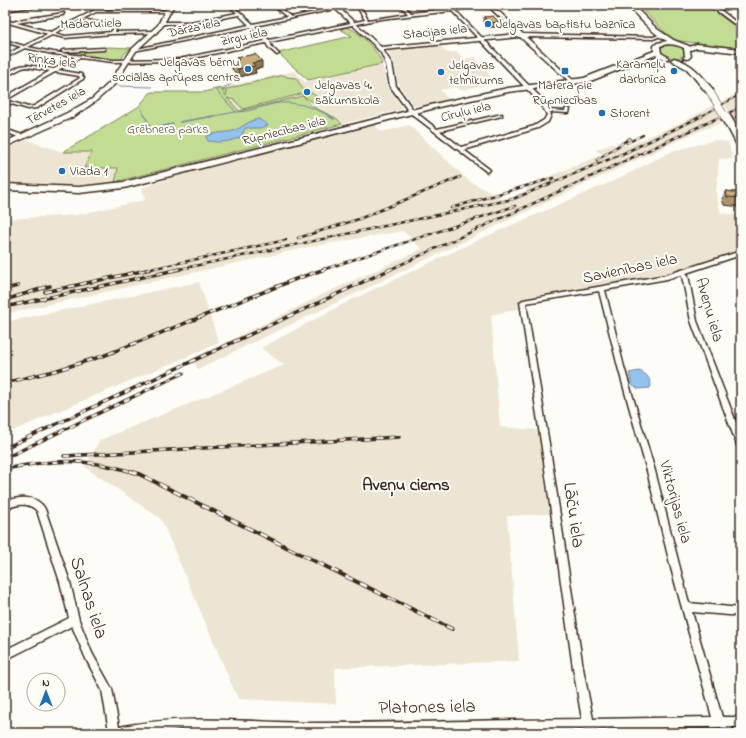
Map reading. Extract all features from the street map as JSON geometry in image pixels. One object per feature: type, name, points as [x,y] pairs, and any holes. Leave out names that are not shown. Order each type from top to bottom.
[{"type":"main road","points":[[630,5],[655,30],[674,42],[685,46],[688,56],[686,58],[696,70],[698,75]]},
{"type":"main road","name":"Tērvetes iela","points":[[5,145],[70,115],[89,104],[112,84],[134,50],[162,24],[169,8]]},
{"type":"main road","points":[[655,30],[660,41]]},
{"type":"main road","points":[[660,41],[674,42]]},
{"type":"main road","points":[[658,52],[657,46],[660,41]]},
{"type":"main road","name":"Rūpniecības iela","points":[[5,187],[64,191],[110,188],[411,111],[489,94],[527,87],[572,82],[601,75],[658,52],[666,58],[674,60],[686,58]]},
{"type":"main road","name":"Rūpniecības iela","points":[[638,61],[666,58]]},
{"type":"main road","points":[[674,60],[686,64],[698,75],[709,90],[741,145]]},
{"type":"street","points":[[5,10],[42,5]]},
{"type":"street","points":[[91,5],[94,12]]},
{"type":"street","points":[[230,5],[269,42],[270,47],[277,54]]},
{"type":"street","points":[[274,5],[290,18]]},
{"type":"street","name":"Dārza iela","points":[[134,50],[253,26],[334,7],[352,5]]},
{"type":"street","points":[[358,5],[367,21]]},
{"type":"street","points":[[402,5],[410,14]]},
{"type":"street","points":[[488,5],[572,82]]},
{"type":"street","name":"Zirgu iela","points":[[5,41],[24,47],[53,53],[113,61],[184,60],[367,21],[410,14],[488,5]]},
{"type":"street","points":[[710,5],[741,28]]},
{"type":"street","points":[[334,7],[380,49],[387,59],[393,86],[411,111],[461,148],[487,170]]},
{"type":"street","points":[[5,57],[94,12],[169,8]]},
{"type":"street","points":[[453,10],[543,103],[549,115],[546,121],[536,127],[461,148]]},
{"type":"street","points":[[13,24],[24,20],[63,14]]},
{"type":"street","points":[[162,24],[190,23],[240,14]]},
{"type":"street","points":[[80,19],[101,24],[117,25],[112,33]]},
{"type":"street","name":"Madaru iela","points":[[5,21],[65,37],[112,33],[155,32]]},
{"type":"street","name":"Stacijas iela","points":[[380,49],[521,34],[639,37],[660,41]]},
{"type":"street","points":[[674,42],[740,51]]},
{"type":"street","points":[[687,49],[697,46],[714,47]]},
{"type":"street","points":[[53,53],[104,48]]},
{"type":"street","points":[[5,100],[78,57]]},
{"type":"street","name":"Riņķa iela","points":[[5,76],[21,67],[27,66],[80,75],[82,78],[35,107],[28,108],[5,100]]},
{"type":"street","points":[[548,111],[567,112],[568,110]]},
{"type":"street","name":"Cīruļu iela","points":[[437,130],[500,115]]},
{"type":"street","points":[[5,130],[23,137]]},
{"type":"street","name":"Savienības iela","points":[[523,302],[656,280],[741,253]]},
{"type":"street","name":"Aveņu iela","points":[[682,273],[685,275],[694,321],[741,445]]},
{"type":"street","name":"Viktorijas iela","points":[[602,289],[621,368],[651,472],[686,607],[721,722],[728,733]]},
{"type":"street","name":"Lāču iela","points":[[523,302],[578,668],[590,729]]},
{"type":"street","name":"Salnas iela","points":[[5,505],[21,501],[32,501],[37,504],[40,509],[65,582],[74,620],[89,656],[107,689],[115,733]]},
{"type":"street","points":[[686,607],[741,612]]},
{"type":"street","points":[[5,655],[74,620]]},
{"type":"street","name":"Platones iela","points":[[115,733],[145,727],[182,724],[313,730],[590,729],[741,722]]},
{"type":"shaded area","points":[[406,5],[477,5],[412,12]]},
{"type":"shaded area","name":"Jelgavas tehnikums","points":[[439,44],[447,53],[457,52],[464,59],[475,57],[495,82],[463,90],[456,87],[440,90],[449,100],[422,106],[413,105],[397,80],[393,59],[388,51]]},
{"type":"shaded area","name":"Jelgavas 4. sākumskola","points":[[382,64],[388,87],[403,109],[342,124],[336,118],[303,96],[238,111],[220,88],[294,71],[305,82]]},
{"type":"shaded area","points":[[741,91],[741,120],[733,118],[722,102]]},
{"type":"shaded area","points":[[713,105],[723,122],[692,134],[511,219],[198,369],[192,359],[328,292],[422,249],[403,231],[314,246],[5,314],[5,219],[77,215],[145,200],[142,188],[176,176],[374,124],[382,132],[409,125],[468,180],[504,200],[528,190],[524,187],[602,154],[596,150],[612,144],[616,145],[618,142],[628,146],[691,118]]},
{"type":"shaded area","points":[[27,140],[63,152],[93,152],[85,168],[118,168],[114,182],[71,186],[5,182],[5,150]]},
{"type":"shaded area","points":[[715,140],[728,142],[733,159],[719,159],[716,194],[721,213],[741,216],[741,249],[667,275],[543,296],[522,308],[491,315],[500,427],[538,430],[549,514],[507,516],[519,661],[335,668],[336,704],[238,699],[161,519],[85,467],[100,440],[284,365],[261,348],[349,301],[480,239],[613,181],[673,151]]},
{"type":"shaded area","points":[[199,282],[219,343],[5,434],[5,322]]},
{"type":"green space","points":[[637,5],[706,5],[741,31],[741,49],[673,40]]},
{"type":"green space","points":[[347,27],[368,42],[382,64],[308,80],[278,53],[352,36],[340,29]]},
{"type":"green space","points":[[672,43],[683,47],[685,55],[678,58],[672,58],[666,57],[661,53],[661,45]]},
{"type":"green space","points":[[108,47],[131,48],[124,54],[121,61],[57,53],[102,49]]},
{"type":"green space","name":"Grēbnera parks","points":[[284,75],[287,77],[296,78],[306,92],[303,94],[310,92],[317,97],[313,100],[316,103],[301,94],[243,109],[234,100],[227,98],[239,111],[303,96],[312,106],[336,118],[342,124],[115,182],[118,168],[84,168],[92,152],[63,152],[138,107],[151,92],[204,92],[220,88],[226,96],[227,91],[222,90]]},
{"type":"water","points":[[259,119],[268,125],[263,128],[245,128],[241,137],[237,139],[217,142],[208,141],[206,137],[216,133],[233,131]]},
{"type":"water","points":[[639,371],[648,378],[651,385],[650,388],[639,389],[632,385],[629,373]]},
{"type":"building","points":[[493,16],[499,22],[489,23],[484,17]]},
{"type":"building","points":[[255,54],[262,61],[252,63],[255,66],[238,69],[231,62],[239,60],[236,58]]},
{"type":"building","points":[[726,191],[741,193],[741,198],[727,197]]},
{"type":"waterway","points":[[233,81],[230,85],[216,90],[236,112]]},
{"type":"waterway","points":[[118,86],[152,87]]},
{"type":"waterway","points":[[236,112],[273,104],[288,103],[310,107],[329,116]]},
{"type":"waterway","points":[[141,107],[145,117]]},
{"type":"waterway","points":[[209,117],[236,112]]},
{"type":"waterway","points":[[145,116],[151,129],[173,124]]},
{"type":"waterway","points":[[180,122],[214,116]]},
{"type":"waterway","points":[[329,116],[334,119]]},
{"type":"railway","points":[[701,117],[741,94]]},
{"type":"railway","points":[[720,117],[741,107]]},
{"type":"railway","points":[[389,270],[722,116]]},
{"type":"railway","points":[[723,121],[741,116],[738,117]]},
{"type":"railway","points":[[175,270],[513,199],[622,154],[701,117]]},
{"type":"railway","points":[[627,143],[643,135]]},
{"type":"railway","points":[[597,160],[630,138]]},
{"type":"railway","points":[[298,238],[359,219],[460,177]]},
{"type":"railway","points":[[451,208],[553,178]]},
{"type":"railway","points":[[325,269],[515,206]]},
{"type":"railway","points":[[146,270],[286,240]]},
{"type":"railway","points":[[45,292],[151,269]]},
{"type":"railway","points":[[5,307],[180,269]]},
{"type":"railway","points":[[5,383],[54,371],[103,356],[296,279],[325,269]]},
{"type":"railway","points":[[5,448],[391,269]]},
{"type":"railway","points":[[5,289],[18,286]]},
{"type":"railway","points":[[5,300],[50,286]]},
{"type":"railway","points":[[5,458],[183,373]]},
{"type":"railway","points":[[64,456],[399,437]]},
{"type":"railway","points":[[5,469],[38,463],[84,462],[116,467],[133,472]]},
{"type":"railway","points":[[133,472],[452,629]]},
{"type":"place","name":"Jelgavas baptistu baznīca","points":[[488,24]]},
{"type":"place","name":"Jelgavas bērnu sociālās aprūpes centrs","points":[[248,69]]},
{"type":"place","name":"Mātera pie Rūpniecības","points":[[565,71]]},
{"type":"place","name":"Karameļu darbnīca","points":[[674,71]]},
{"type":"place","name":"Jelgavas tehnikums","points":[[441,72]]},
{"type":"place","name":"Jelgavas 4. sākumskola","points":[[307,92]]},
{"type":"place","name":"Storent","points":[[602,113]]},
{"type":"place","name":"Viada 1","points":[[62,171]]},
{"type":"district","name":"Aveņu ciems","points":[[406,485]]}]
